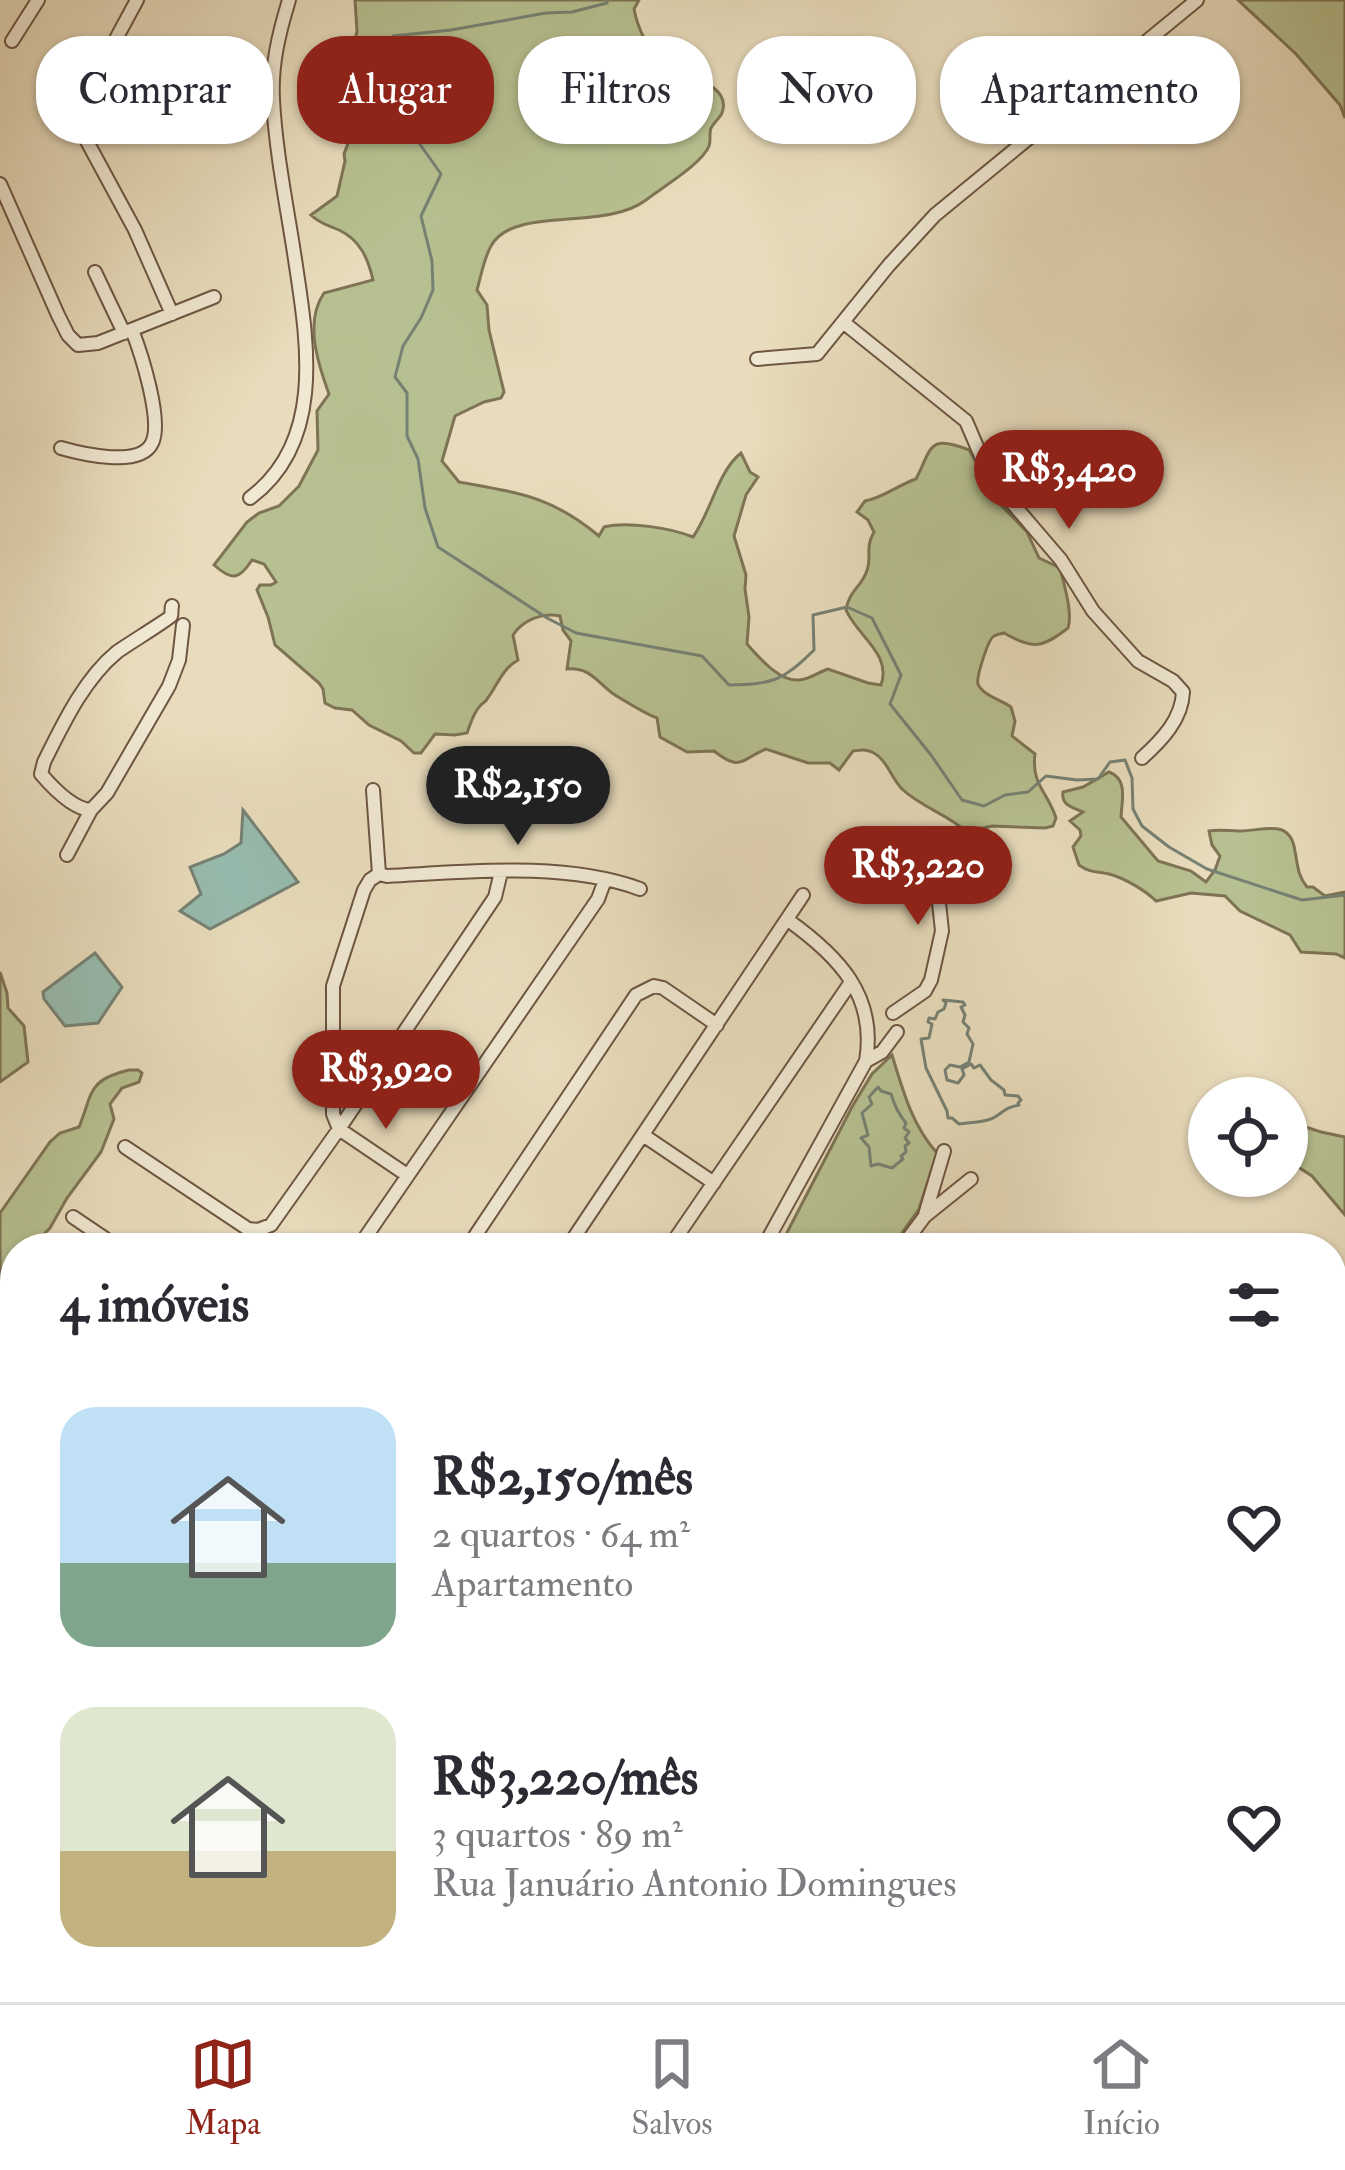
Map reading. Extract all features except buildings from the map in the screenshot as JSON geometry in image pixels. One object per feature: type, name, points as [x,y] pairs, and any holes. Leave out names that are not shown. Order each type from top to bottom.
[{"type":"street","points":[[12,41],[38,0]]},
{"type":"street","points":[[137,0],[110,50],[69,108],[126,212],[172,314]]},
{"type":"street","points":[[250,498],[268,484],[286,457],[307,381],[306,339],[273,100],[276,44],[289,0]]},
{"type":"street","points":[[758,359],[818,354],[935,215],[1197,0]]},
{"type":"street","points":[[0,184],[73,342],[88,346],[214,298]]},
{"type":"street","points":[[61,448],[89,456],[133,457],[148,450],[155,429],[151,398],[128,331],[95,272]]},
{"type":"street","points":[[843,322],[966,421],[990,477],[1061,560],[1093,611],[1138,661],[1183,692],[1172,725],[1142,758]]},
{"type":"street","points":[[91,810],[81,809],[41,775],[44,762],[91,679],[114,655],[166,622],[172,606]]},
{"type":"street","points":[[68,855],[169,686],[179,660],[183,625]]},
{"type":"street","points":[[373,790],[379,874]]},
{"type":"street","points":[[893,1013],[925,991],[942,931],[940,903],[908,842]]},
{"type":"street","points":[[125,1147],[248,1229],[274,1222],[495,897],[500,872]]},
{"type":"street","points":[[407,1175],[339,1129],[333,1114],[333,986],[370,880],[379,874],[543,873],[640,889]]},
{"type":"street","points":[[368,1233],[598,899],[604,880]]},
{"type":"street","points":[[577,1233],[803,895]]},
{"type":"street","points":[[772,1233],[866,1061],[868,1024],[851,982],[832,955],[788,920]]},
{"type":"street","points":[[679,1233],[851,982]]},
{"type":"street","points":[[477,1233],[636,994],[654,986],[663,988],[717,1024]]},
{"type":"street","points":[[866,1061],[882,1052],[897,1032]]},
{"type":"street","points":[[333,1080],[365,1089]]},
{"type":"street","points":[[644,1136],[714,1183]]},
{"type":"street","points":[[916,1233],[944,1150]]},
{"type":"street","points":[[925,1216],[971,1180]]},
{"type":"street","points":[[74,1217],[97,1233]]},
{"type":"green space","points":[[355,0],[639,0],[634,9],[643,36],[518,36],[518,144],[710,144],[690,168],[628,209],[519,226],[491,246],[477,290],[487,305],[504,392],[501,398],[455,416],[442,461],[459,482],[549,504],[599,536],[604,527],[625,525],[693,537],[726,470],[741,453],[750,472],[758,477],[746,495],[734,536],[746,575],[747,644],[770,668],[792,680],[828,669],[881,685],[878,655],[846,610],[868,568],[874,532],[857,512],[865,501],[916,479],[938,444],[969,450],[1002,506],[1027,532],[1039,558],[1060,568],[1066,590],[1068,628],[1037,644],[1004,633],[994,636],[978,680],[984,692],[1011,707],[1012,736],[1035,754],[1038,781],[1056,818],[1053,826],[992,826],[967,832],[909,795],[881,759],[867,750],[853,751],[839,770],[830,763],[808,763],[766,749],[735,762],[714,751],[687,752],[660,737],[657,718],[613,694],[590,674],[567,669],[571,641],[560,616],[540,616],[517,630],[513,635],[518,660],[478,709],[467,733],[435,734],[421,753],[369,725],[352,710],[325,703],[319,683],[275,645],[257,590],[276,582],[264,564],[252,560],[235,576],[214,565],[247,522],[279,506],[299,486],[318,450],[317,411],[329,394],[314,330],[324,293],[373,280],[358,244],[311,215],[337,196],[348,144],[494,144],[494,36],[356,36]]},
{"type":"green space","points":[[1238,0],[1345,0],[1345,118],[1340,105],[1296,54]]},
{"type":"green space","points":[[713,87],[720,94],[722,113],[713,125]]},
{"type":"green space","points":[[1109,772],[1121,785],[1121,817],[1158,861],[1191,871],[1206,882],[1220,856],[1209,831],[1273,828],[1287,833],[1307,887],[1325,896],[1345,892],[1345,958],[1301,952],[1290,935],[1240,911],[1225,896],[1191,893],[1156,901],[1121,878],[1079,865],[1073,847],[1080,830],[1070,821],[1083,812],[1066,803],[1063,792]]},
{"type":"green space","points":[[0,972],[8,1008],[24,1026],[28,1062],[0,1082]]},
{"type":"green space","points":[[892,1055],[915,1119],[937,1153],[919,1209],[902,1233],[787,1233],[852,1107],[872,1074]]},
{"type":"green space","points":[[142,1073],[139,1082],[122,1088],[110,1104],[114,1119],[101,1152],[50,1228],[45,1233],[0,1233],[0,1213],[50,1142],[79,1127],[98,1083],[115,1074]]},
{"type":"green space","points":[[1308,1128],[1345,1137],[1345,1215],[1308,1173]]},
{"type":"water","points":[[243,810],[298,882],[210,929],[180,911],[201,894],[190,867],[241,843]]},
{"type":"water","points":[[95,953],[122,987],[98,1023],[65,1026],[43,992]]},
{"type":"waterway","points":[[607,0],[572,12],[393,36],[387,60],[402,119],[441,174],[421,216],[432,261],[433,290],[403,346],[395,377],[407,393],[407,436],[418,459],[425,508],[438,547],[576,633],[702,656],[729,685],[767,682],[785,674],[814,650],[813,615],[847,607],[872,618],[901,675],[890,704],[962,800],[984,806],[1005,795],[1028,792],[1046,776],[1098,779],[1110,762],[1125,760],[1132,778],[1133,809],[1142,826],[1169,847],[1207,869],[1302,900],[1345,895]]},
{"type":"waterway","points":[[943,1000],[963,1002],[963,1022],[973,1044],[969,1062],[945,1070],[947,1080],[958,1083],[962,1069],[980,1065],[1005,1095],[1018,1096],[1019,1105],[983,1121],[959,1124],[948,1118],[926,1068],[921,1039],[929,1038],[929,1018],[935,1019],[944,1009],[943,1000]]},
{"type":"waterway","points":[[878,1087],[891,1094],[909,1132],[903,1159],[892,1168],[871,1166],[869,1147],[861,1138],[868,1135],[862,1113],[872,1104],[869,1097],[878,1087]]}]
